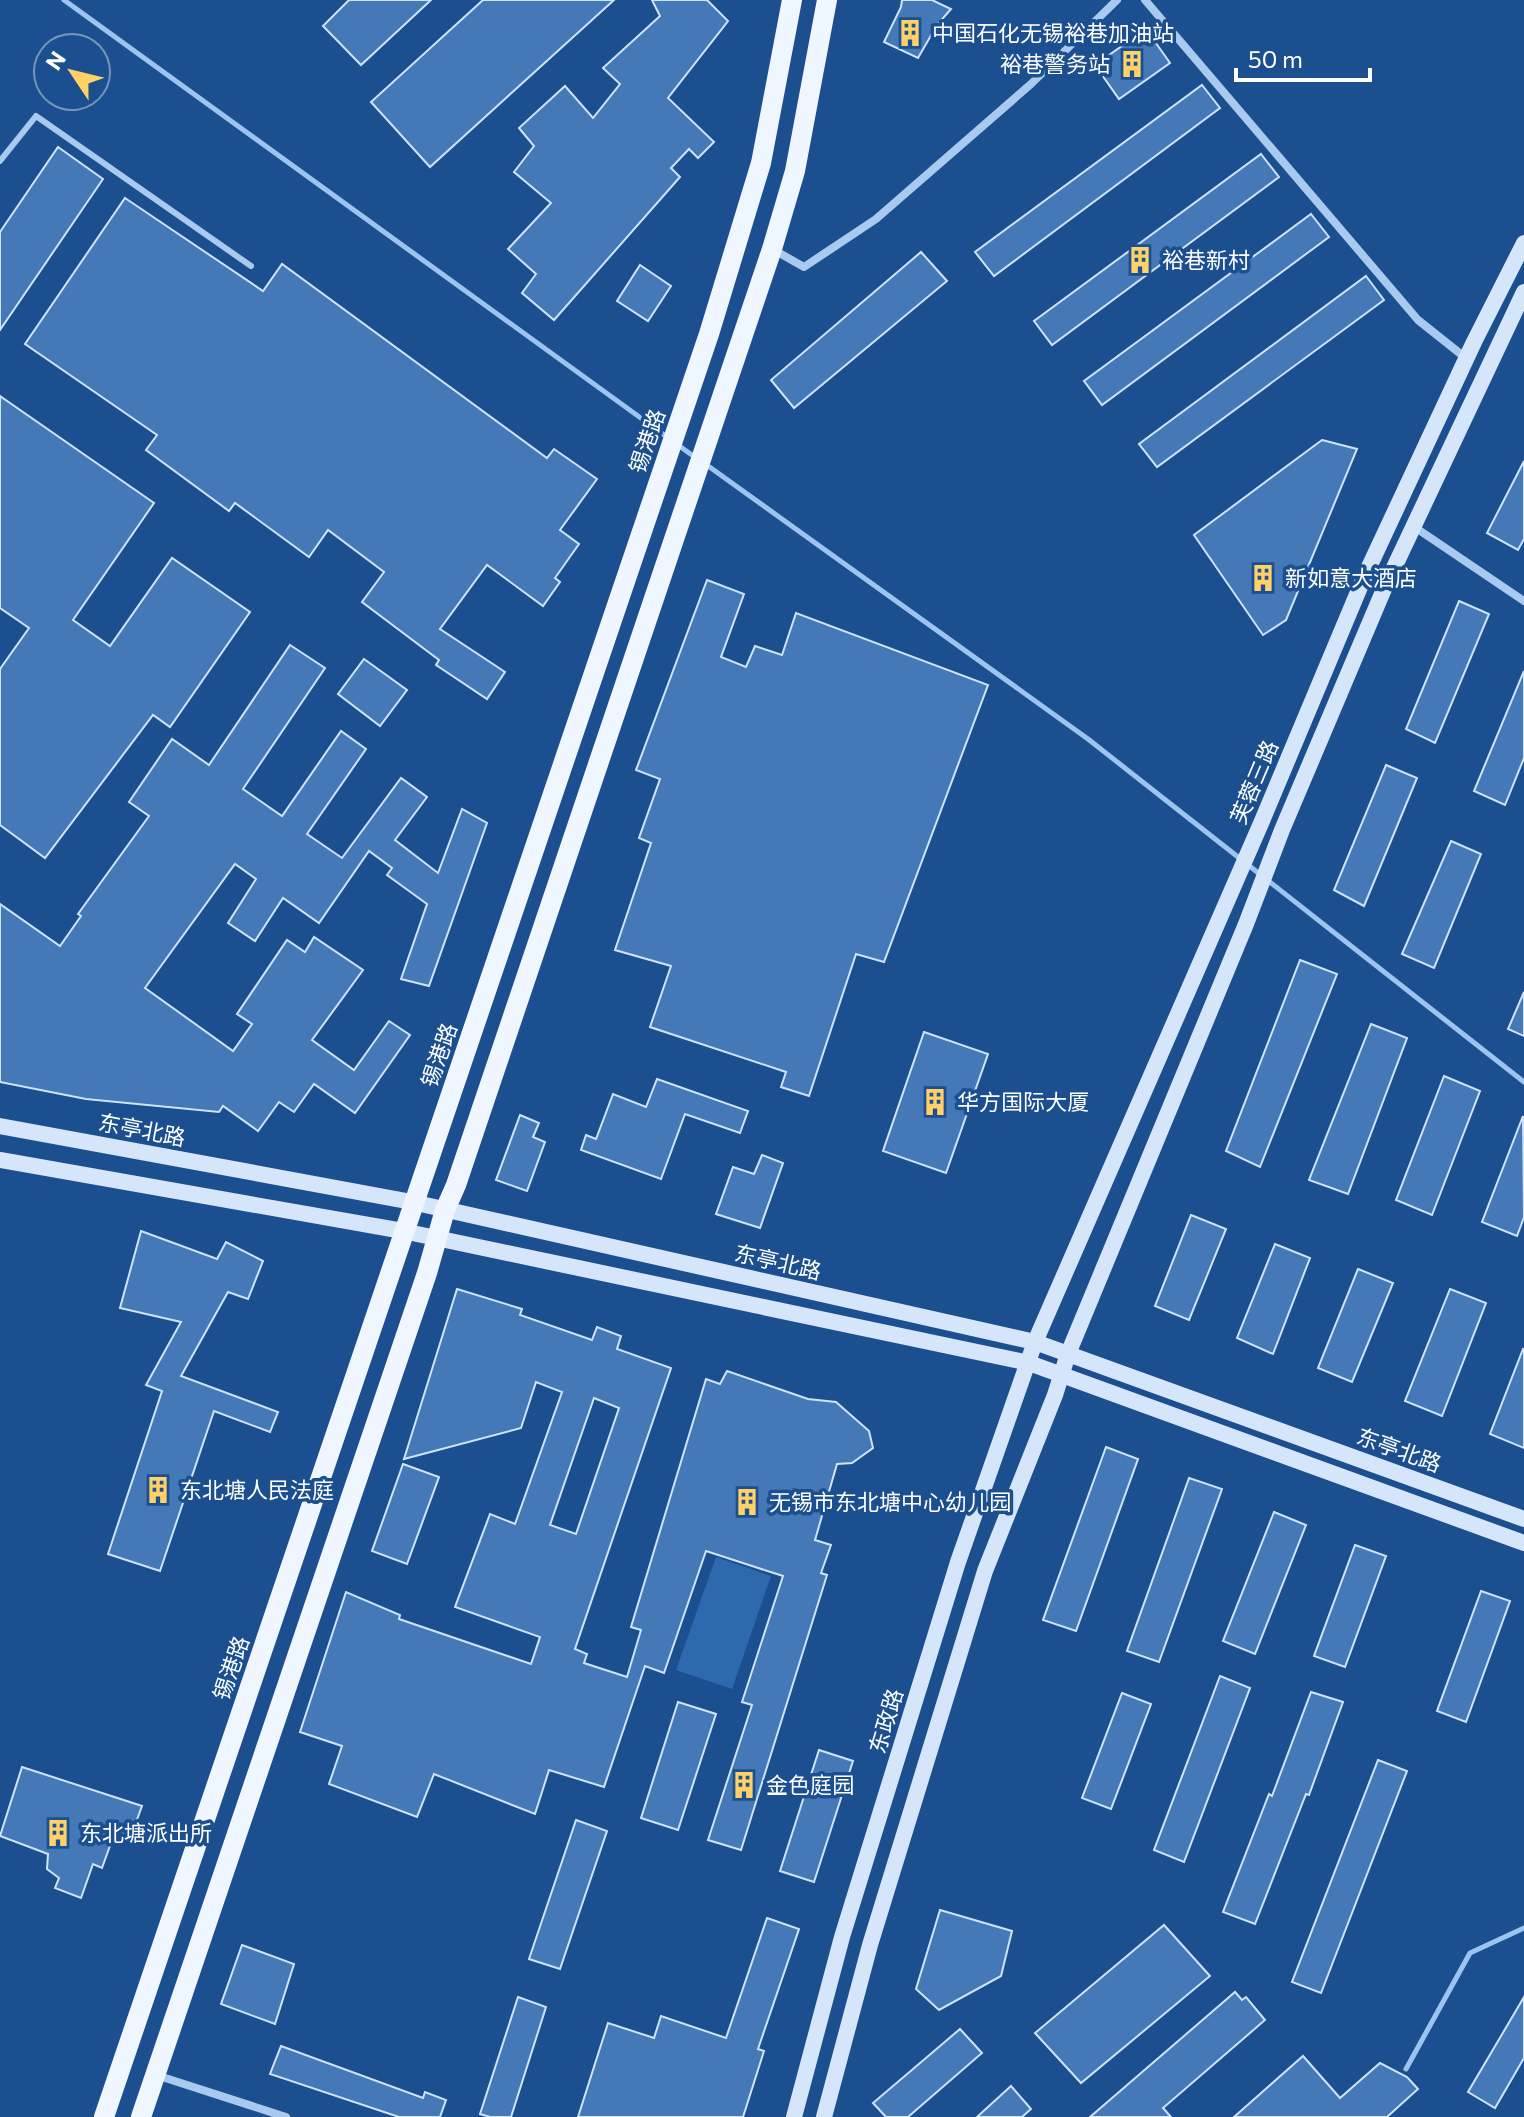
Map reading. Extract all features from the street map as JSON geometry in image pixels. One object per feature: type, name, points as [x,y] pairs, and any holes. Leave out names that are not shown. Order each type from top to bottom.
[{"type":"main road","name":"锡港路","points":[[104,2117],[735,253],[761,163],[792,0]]},
{"type":"main road","points":[[141,2117],[772,249],[795,171],[827,0]]},
{"type":"main road","name":"芙蓉三路","points":[[1035,1342],[1262,821],[1363,580],[1524,243]]},
{"type":"main road","name":"芙蓉三路","points":[[1068,1354],[1384,589],[1524,292]]},
{"type":"main road","name":"东亭北路","points":[[0,1126],[412,1202],[1035,1342],[1524,1519]]},
{"type":"main road","name":"东亭北路","points":[[0,1160],[403,1231],[1029,1363],[1524,1543]]},
{"type":"main road","name":"东政路","points":[[794,2117],[842,1937],[953,1577],[1035,1342]]},
{"type":"main road","points":[[824,2117],[870,1945],[985,1571],[1068,1354]]},
{"type":"street","points":[[772,249],[804,267],[876,219],[1031,84],[1117,0]]},
{"type":"street","points":[[1145,0],[1418,320],[1467,359]]},
{"type":"street","points":[[1413,526],[1524,601]]},
{"type":"street","points":[[155,2075],[286,2117]]},
{"type":"lane","points":[[0,161],[36,116],[251,266]]},
{"type":"shaded area","points":[[716,1557],[771,1576],[732,1689],[676,1670]]},
{"type":"building","points":[[349,0],[431,0],[361,65],[323,26]]},
{"type":"building","points":[[483,0],[614,0],[430,167],[371,102]]},
{"type":"building","points":[[652,0],[707,0],[728,21],[668,98],[714,142],[698,158],[689,149],[671,168],[680,177],[554,320],[522,293],[536,274],[508,249],[551,203],[514,172],[534,146],[519,128],[565,86],[593,118],[620,84],[603,68],[660,16]]},
{"type":"building","name":"中国石化无锡裕巷加油站","points":[[902,0],[932,0],[951,9],[937,25],[918,58],[884,42]]},
{"type":"building","name":"裕巷警务站","points":[[1146,29],[1170,63],[1119,99],[1095,65]]},
{"type":"building","points":[[1202,85],[1220,108],[994,276],[975,252]]},
{"type":"building","points":[[58,147],[103,179],[0,330],[0,232]]},
{"type":"building","points":[[1261,154],[1279,177],[1052,345],[1034,321]]},
{"type":"building","points":[[125,198],[263,291],[282,264],[547,458],[554,449],[597,479],[560,530],[579,544],[555,578],[560,582],[543,606],[487,565],[440,629],[505,672],[487,699],[436,665],[439,660],[362,602],[384,572],[328,530],[309,557],[235,503],[229,511],[146,450],[157,435],[25,344]]},
{"type":"building","points":[[1311,214],[1329,237],[1102,405],[1084,381]]},
{"type":"building","points":[[921,252],[947,281],[794,408],[771,380]]},
{"type":"building","points":[[640,265],[671,286],[648,321],[617,301]]},
{"type":"building","points":[[1366,276],[1384,300],[1157,467],[1139,444]]},
{"type":"building","points":[[0,396],[154,503],[73,620],[110,646],[172,558],[250,612],[170,727],[153,715],[45,858],[0,825],[0,669],[29,628],[0,608]]},
{"type":"building","name":"新如意大酒店","points":[[1322,440],[1357,449],[1286,620],[1263,635],[1194,535]]},
{"type":"building","points":[[1524,461],[1524,539],[1518,550],[1487,533]]},
{"type":"building","points":[[707,580],[744,594],[721,657],[746,667],[755,646],[782,655],[796,613],[988,685],[884,962],[856,954],[809,1096],[781,1087],[786,1072],[650,1027],[671,966],[615,950],[651,843],[639,838],[660,779],[636,770]]},
{"type":"building","points":[[1459,601],[1489,614],[1435,743],[1406,729]]},
{"type":"building","points":[[290,645],[325,668],[243,789],[282,816],[341,731],[366,749],[307,834],[342,858],[401,778],[427,797],[395,840],[438,873],[462,809],[487,823],[429,986],[401,979],[427,904],[387,875],[392,868],[369,851],[319,923],[283,898],[255,941],[228,923],[256,879],[235,864],[145,988],[233,1051],[252,1024],[237,1014],[287,940],[305,952],[314,937],[363,970],[312,1040],[354,1070],[389,1021],[410,1035],[355,1113],[314,1084],[294,1112],[279,1102],[258,1131],[223,1106],[219,1112],[86,1099],[0,1082],[0,904],[60,946],[81,916],[78,914],[149,816],[129,802],[172,739],[209,765]]},
{"type":"building","points":[[364,659],[407,690],[380,726],[338,694]]},
{"type":"building","points":[[1524,671],[1524,758],[1505,805],[1474,791]]},
{"type":"building","points":[[1386,765],[1417,778],[1364,906],[1334,890]]},
{"type":"building","points":[[1451,841],[1481,854],[1434,968],[1402,954]]},
{"type":"building","points":[[1300,960],[1337,974],[1260,1167],[1226,1151]]},
{"type":"building","points":[[1524,992],[1524,1036],[1508,1029]]},
{"type":"building","points":[[1371,1024],[1407,1038],[1348,1194],[1309,1180]]},
{"type":"building","name":"华方国际大厦","points":[[924,1032],[988,1054],[946,1173],[883,1151]]},
{"type":"building","points":[[1444,1076],[1480,1091],[1432,1215],[1396,1200]]},
{"type":"building","points":[[657,1079],[748,1111],[740,1133],[685,1114],[661,1179],[581,1150],[586,1135],[596,1139],[613,1094],[646,1107]]},
{"type":"building","points":[[520,1115],[539,1123],[533,1137],[545,1142],[527,1191],[496,1180]]},
{"type":"building","points":[[1523,1116],[1524,1217],[1517,1236],[1482,1222]]},
{"type":"building","points":[[762,1155],[783,1163],[760,1228],[716,1214],[733,1167],[754,1174]]},
{"type":"building","points":[[1191,1215],[1226,1229],[1189,1320],[1155,1306]]},
{"type":"building","points":[[141,1231],[217,1259],[226,1242],[263,1261],[248,1299],[228,1292],[181,1376],[278,1412],[270,1432],[214,1411],[160,1571],[108,1554],[162,1391],[146,1385],[181,1322],[120,1308]]},
{"type":"building","points":[[1275,1244],[1310,1258],[1273,1354],[1237,1338]]},
{"type":"building","points":[[1358,1269],[1393,1283],[1352,1382],[1318,1368]]},
{"type":"building","points":[[457,1289],[522,1309],[520,1315],[592,1340],[597,1327],[621,1336],[617,1349],[671,1368],[575,1649],[587,1654],[584,1663],[627,1677],[641,1630],[631,1627],[706,1379],[720,1384],[727,1371],[808,1399],[836,1402],[869,1431],[873,1448],[852,1463],[837,1464],[815,1540],[831,1545],[821,1573],[827,1575],[741,1850],[708,1840],[752,1705],[742,1702],[783,1576],[706,1551],[664,1673],[645,1666],[604,1787],[549,1770],[535,1814],[434,1774],[417,1817],[329,1784],[342,1746],[300,1732],[346,1592],[400,1615],[399,1619],[531,1664],[540,1637],[455,1607],[490,1514],[515,1524],[562,1392],[536,1382],[521,1428],[404,1459]],"holes":[[[594,1398],[619,1408],[576,1534],[550,1525]]]},
{"type":"building","points":[[1450,1289],[1486,1303],[1442,1416],[1405,1401]]},
{"type":"building","points":[[1524,1350],[1524,1448],[1490,1434]]},
{"type":"building","points":[[1106,1447],[1138,1459],[1076,1631],[1043,1620]]},
{"type":"building","points":[[403,1464],[439,1477],[407,1564],[372,1551]]},
{"type":"building","points":[[1189,1478],[1222,1489],[1159,1662],[1127,1651]]},
{"type":"building","points":[[1274,1512],[1306,1525],[1255,1654],[1223,1641]]},
{"type":"building","points":[[1355,1545],[1386,1556],[1345,1667],[1314,1656]]},
{"type":"building","points":[[1481,1591],[1510,1601],[1466,1722],[1437,1711]]},
{"type":"building","points":[[1220,1676],[1250,1688],[1184,1862],[1154,1850]]},
{"type":"building","points":[[1311,1692],[1343,1702],[1309,1795],[1306,1794],[1255,1924],[1223,1912],[1269,1794],[1272,1796]]},
{"type":"building","points":[[1122,1693],[1151,1704],[1111,1809],[1082,1798]]},
{"type":"building","points":[[678,1702],[716,1714],[678,1830],[641,1818]]},
{"type":"building","points":[[819,1750],[853,1761],[814,1882],[780,1871]]},
{"type":"building","points":[[1378,1760],[1407,1771],[1321,1993],[1292,1982]]},
{"type":"building","name":"东北塘派出所","points":[[22,1767],[142,1806],[131,1836],[115,1832],[102,1868],[93,1864],[81,1898],[55,1888],[59,1878],[47,1869],[48,1854],[0,1836]]},
{"type":"building","points":[[576,1820],[607,1831],[560,1969],[529,1959]]},
{"type":"building","points":[[940,1910],[1012,1931],[1001,1976],[939,2010],[916,1989]]},
{"type":"building","points":[[767,1918],[799,1929],[758,2049],[764,2051],[743,2117],[578,2117],[608,2023],[654,2038],[661,2016],[726,2038]]},
{"type":"building","points":[[1164,1925],[1210,1976],[1081,2083],[1035,2033]]},
{"type":"building","points":[[242,1945],[294,1964],[275,2024],[221,2004]]},
{"type":"building","points":[[1235,1992],[1242,2000],[1246,1997],[1265,2020],[1163,2108],[1171,2117],[1090,2117]]},
{"type":"building","points":[[518,1997],[546,2007],[511,2117],[490,2117],[480,2114]]},
{"type":"building","points":[[1524,1997],[1524,2058],[1495,2108],[1468,2092]]},
{"type":"building","points":[[960,2029],[982,2053],[908,2117],[886,2117],[873,2103]]},
{"type":"building","points":[[281,2046],[423,2098],[425,2092],[446,2100],[440,2117],[399,2117],[270,2074]]},
{"type":"building","points":[[1303,2056],[1340,2098],[1380,2063],[1407,2077],[1418,2089],[1387,2117],[1234,2117]]},
{"type":"building","points":[[1011,2086],[1031,2109],[1022,2117],[977,2117]]},
{"type":"waterway","points":[[64,0],[667,437]]},
{"type":"waterway","points":[[678,445],[696,458]]},
{"type":"waterway","points":[[704,463],[1088,739],[1524,1082]]},
{"type":"waterway","points":[[1406,2069],[1470,1953],[1524,1928]]},
{"type":"place","name":"中国石化无锡裕巷加油站","points":[[910,33]]},
{"type":"place","name":"裕巷警务站","points":[[1132,64]]},
{"type":"place","name":"裕巷新村","points":[[1140,260]]},
{"type":"place","name":"新如意大酒店","points":[[1263,578]]},
{"type":"place","name":"华方国际大厦","points":[[935,1102]]},
{"type":"place","name":"东北塘人民法庭","points":[[158,1490]]},
{"type":"place","name":"无锡市东北塘中心幼儿园","points":[[747,1502]]},
{"type":"place","name":"金色庭园","points":[[744,1785]]},
{"type":"place","name":"东北塘派出所","points":[[58,1833]]}]
